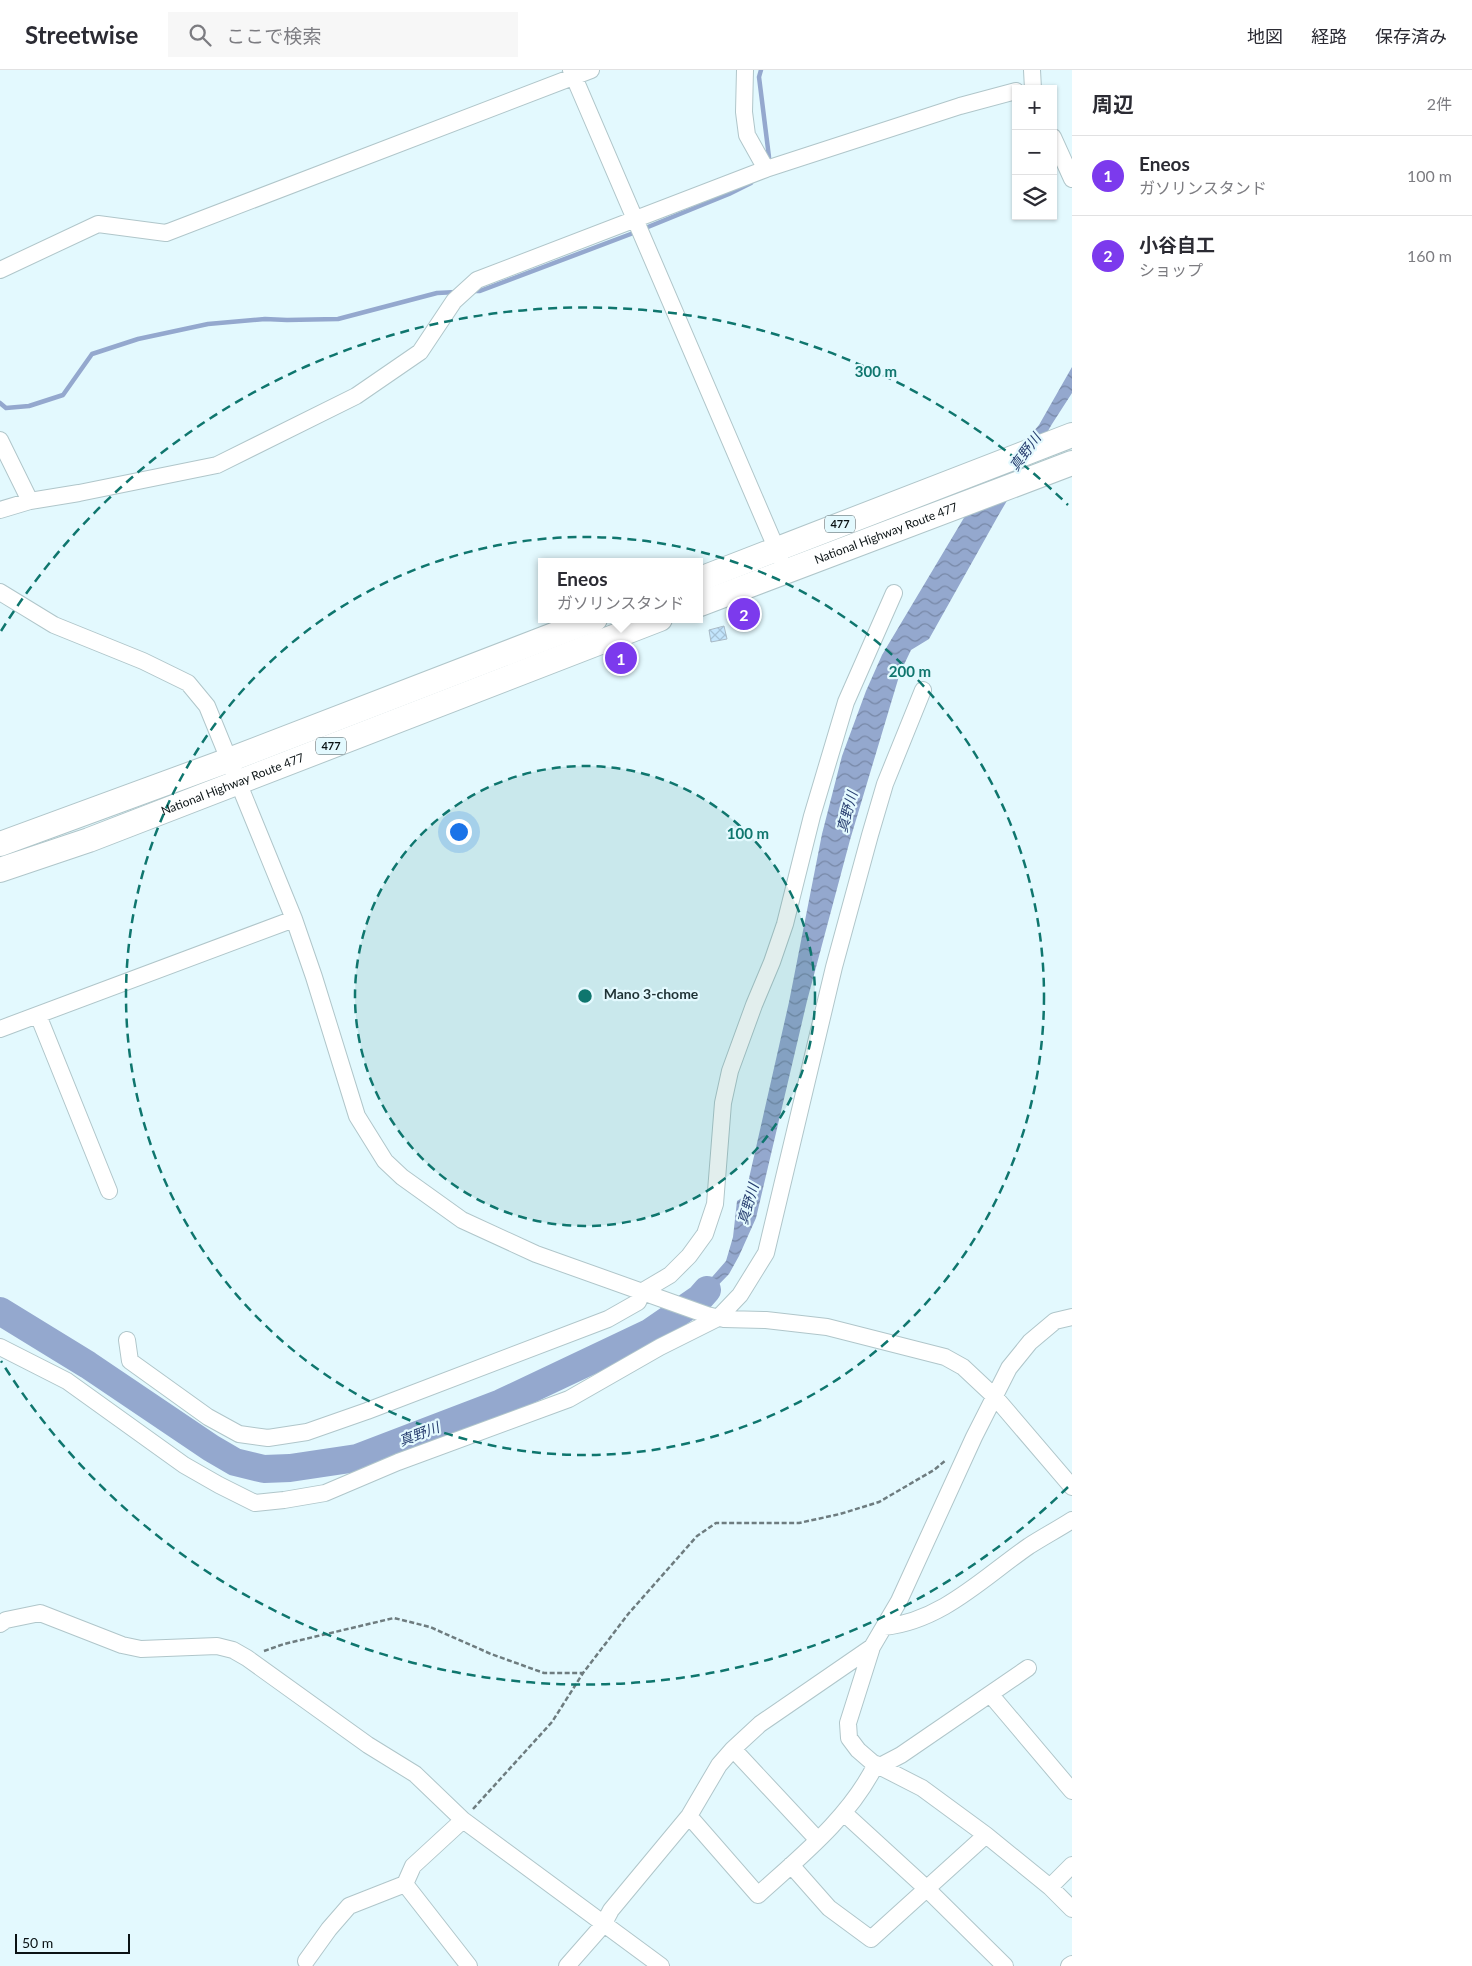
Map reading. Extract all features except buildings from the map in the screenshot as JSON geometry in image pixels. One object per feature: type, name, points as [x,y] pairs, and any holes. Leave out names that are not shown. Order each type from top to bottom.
[{"type":"highway","name":"National Highway Route 477","points":[[703,578],[1072,435]]},
{"type":"highway","name":"National Highway Route 477","points":[[703,603],[1072,463]]},
{"type":"highway","name":"National Highway Route 477","points":[[0,844],[229,760],[585,623]]},
{"type":"highway","name":"National Highway Route 477","points":[[0,870],[89,840],[650,623]]},
{"type":"street","points":[[0,270],[98,224],[166,233],[572,73],[590,70]]},
{"type":"street","points":[[745,70],[744,112],[747,136],[766,169]]},
{"type":"street","points":[[572,73],[786,570]]},
{"type":"street","points":[[0,510],[30,501],[218,465],[356,396],[420,352],[454,301],[477,280],[766,169],[1012,90]]},
{"type":"street","points":[[1057,146],[1072,179]]},
{"type":"street","points":[[0,440],[30,501]]},
{"type":"street","points":[[0,592],[54,626],[143,661],[188,683],[208,706],[294,919],[357,1116],[385,1161],[402,1177],[462,1220],[536,1254],[713,1316],[827,1327],[945,1357],[964,1367],[995,1397],[1072,1488]]},
{"type":"street","points":[[127,1340],[130,1361],[208,1417],[239,1434],[268,1438],[307,1432],[359,1414],[599,1323],[638,1302],[670,1275],[689,1256],[705,1234],[715,1204],[724,1103],[730,1071],[782,934],[812,816],[846,702],[894,593]]},
{"type":"street","points":[[0,1346],[67,1381],[184,1465],[255,1503],[325,1493],[398,1462],[569,1398],[713,1316],[740,1295],[766,1253],[828,993],[870,835],[885,784],[923,690]]},
{"type":"street","points":[[0,1029],[294,919]]},
{"type":"street","points":[[38,1015],[109,1191]]},
{"type":"street","points":[[1072,1317],[1055,1321],[1030,1342],[1009,1368],[974,1437],[899,1601],[872,1647],[848,1723],[849,1738],[858,1750],[878,1765],[922,1788],[986,1835],[1050,1887],[1072,1909]]},
{"type":"street","points":[[884,1627],[902,1625],[936,1611],[963,1596],[1030,1546],[1072,1520]]},
{"type":"street","points":[[0,1624],[6,1620],[40,1613],[122,1645],[141,1649],[217,1646],[233,1650],[247,1658],[368,1745],[415,1774],[463,1820],[661,1966]]},
{"type":"street","points":[[567,1966],[603,1925],[611,1910],[689,1816],[719,1766],[733,1749],[760,1724],[872,1647]]},
{"type":"street","points":[[689,1816],[758,1895],[844,1813],[865,1787],[878,1765],[900,1755],[1028,1668]]},
{"type":"street","points":[[990,1694],[1072,1791]]},
{"type":"street","points":[[733,1749],[817,1839]]},
{"type":"street","points":[[844,1813],[927,1889],[1006,1966]]},
{"type":"street","points":[[306,1961],[329,1929],[349,1906],[405,1884],[413,1866],[463,1820]]},
{"type":"street","points":[[791,1865],[829,1908],[871,1939],[986,1835]]},
{"type":"street","points":[[1050,1887],[1072,1865]]},
{"type":"street","points":[[405,1884],[469,1966]]},
{"type":"path","points":[[463,1820],[552,1722],[583,1674],[630,1613],[697,1536],[716,1523],[799,1522],[840,1514],[879,1502],[934,1470],[947,1459]]},
{"type":"path","points":[[247,1658],[284,1644],[394,1618],[430,1627],[491,1654],[544,1673],[583,1674]]},
{"type":"water","points":[[1072,367],[1072,393],[998,516],[929,639],[911,650],[900,673],[850,840],[807,1001],[756,1218],[729,1274],[701,1303],[692,1300],[726,1261],[733,1237],[737,1201],[745,1196],[789,1002],[822,834],[842,756],[866,691],[882,655],[974,501],[1039,425]]},
{"type":"waterway","points":[[761,70],[759,77],[769,157],[767,163]]},
{"type":"waterway","points":[[643,229],[751,183]]},
{"type":"waterway","points":[[472,291],[480,291],[636,232]]},
{"type":"waterway","points":[[0,403],[6,408],[29,406],[63,395],[92,354],[138,339],[208,324],[265,319],[338,319],[437,293],[457,292]]},
{"type":"waterway","name":"真野川","points":[[0,1311],[88,1365],[211,1448],[235,1462],[264,1469],[290,1468],[357,1458],[501,1403],[649,1333],[700,1298],[707,1290]]},
{"type":"place","name":"小谷自工","points":[[744,614]]},
{"type":"place","name":"Eneos","points":[[621,658]]},
{"type":"district","name":"Mano 3-chome","points":[[651,994]]}]
